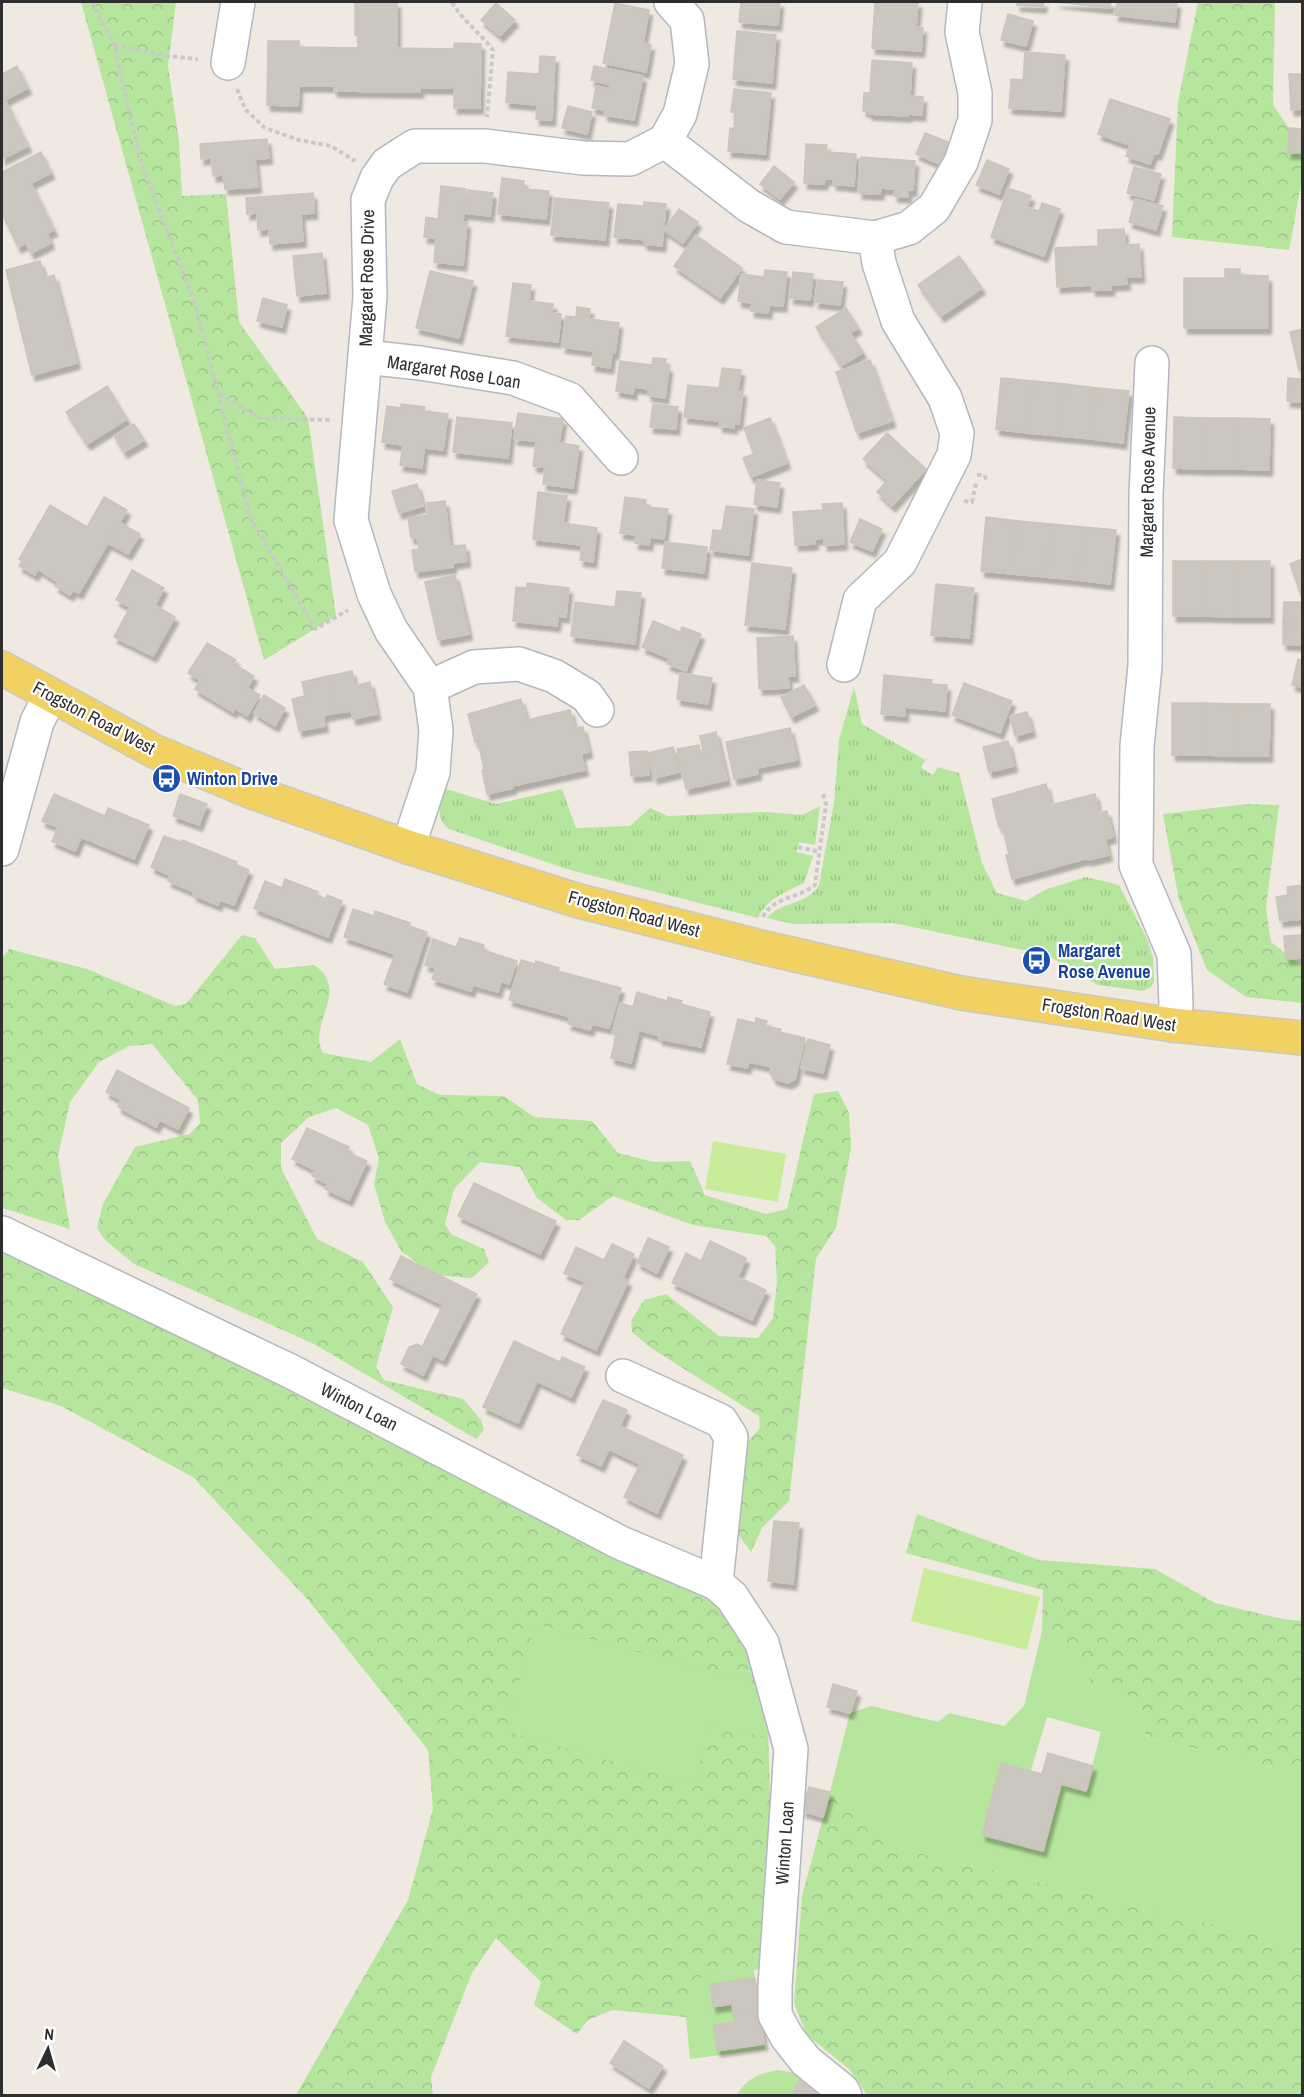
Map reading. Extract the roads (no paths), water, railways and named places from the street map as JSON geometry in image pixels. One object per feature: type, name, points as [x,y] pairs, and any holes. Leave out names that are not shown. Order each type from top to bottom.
[{"type":"main road","name":"Frogston Road West","points":[[2,668],[156,752],[252,792],[408,847],[579,901],[765,948],[961,993],[1173,1025],[1302,1038]]},
{"type":"street","points":[[228,63],[238,2]]},
{"type":"street","points":[[671,2],[687,20],[692,64],[680,114],[665,141],[749,206],[786,227],[876,238],[909,228],[934,208],[961,162],[975,120],[975,93],[962,32],[966,2]]},
{"type":"street","name":"Margaret Rose Drive","points":[[408,847],[434,772],[436,730],[430,687],[392,630],[374,594],[351,520],[370,297],[368,200],[377,177],[387,164],[415,146],[485,146],[583,158],[630,159],[665,141]]},
{"type":"street","points":[[844,665],[860,600],[900,562],[954,455],[957,433],[945,398],[898,321],[879,264],[876,238]]},
{"type":"street","name":"Margaret Rose Loan","points":[[365,357],[513,378],[569,399],[621,458]]},
{"type":"street","name":"Margaret Rose Avenue","points":[[1152,363],[1146,494],[1145,666],[1137,746],[1136,865],[1174,954],[1176,1005],[1173,1025]]},
{"type":"street","points":[[430,687],[474,667],[519,664],[554,676],[587,696],[597,710]]},
{"type":"street","points":[[2,849],[37,722],[50,696]]},
{"type":"street","name":"Winton Loan","points":[[2,1233],[290,1371],[621,1543],[724,1590],[762,1644],[791,1749],[775,2015],[787,2037],[806,2061],[842,2094]]},
{"type":"street","points":[[623,1376],[721,1421],[730,1437],[724,1590]]},
{"type":"place","name":"Winton Drive","points":[[166,779]]},
{"type":"place","name":"Margaret Rose Avenue","points":[[1037,961]]}]
